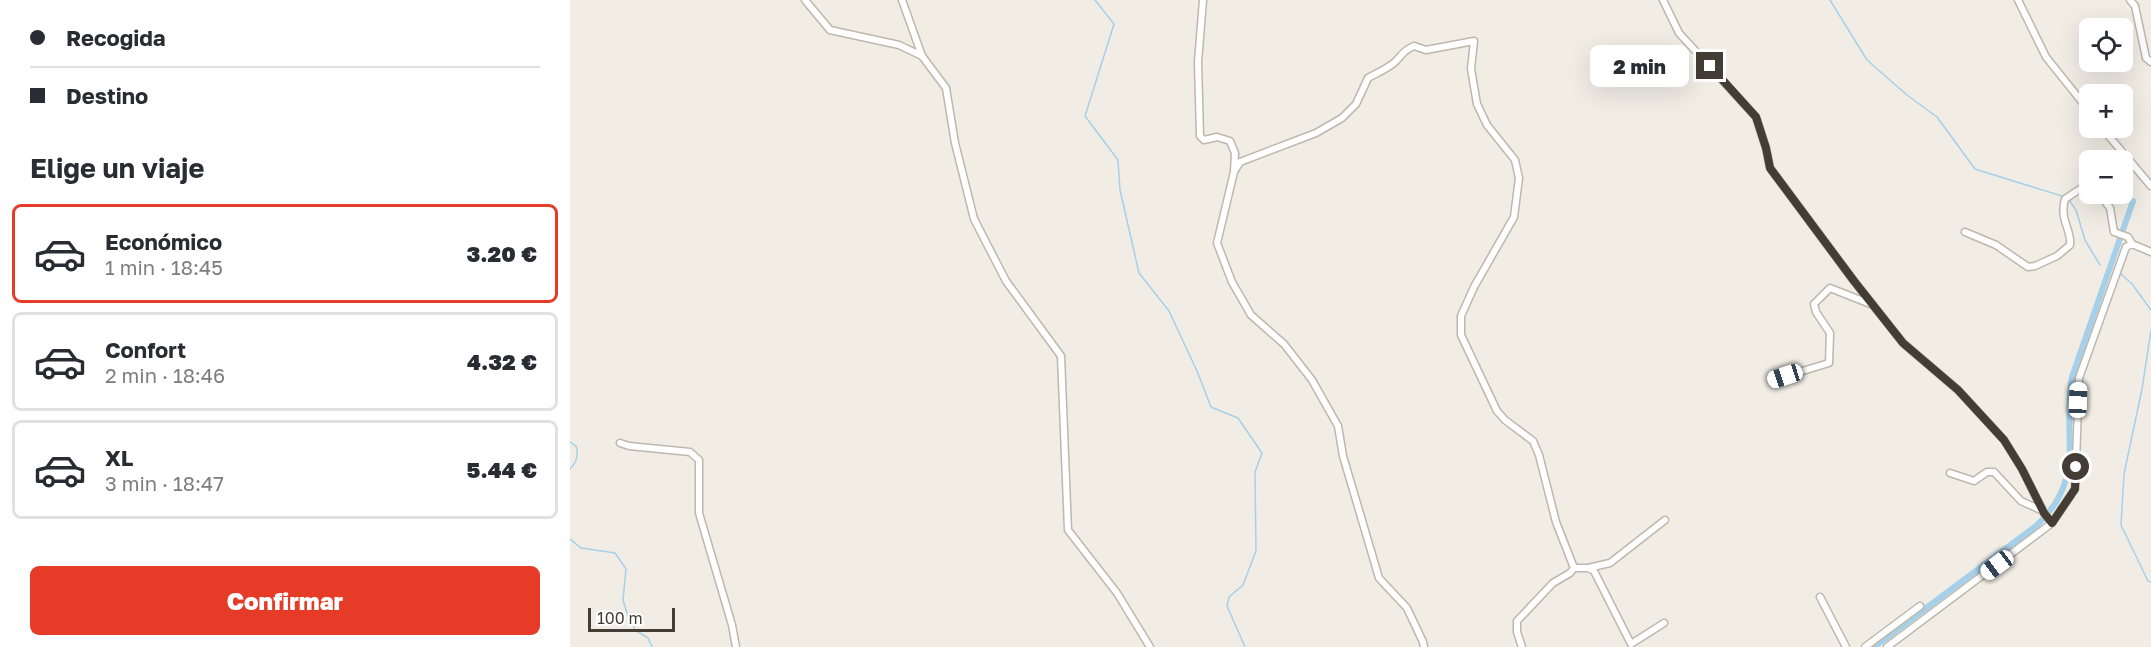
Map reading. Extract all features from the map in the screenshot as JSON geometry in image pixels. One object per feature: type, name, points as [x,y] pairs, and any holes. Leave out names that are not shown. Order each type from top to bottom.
[{"type":"street","points":[[805,0],[830,30],[899,45],[922,56]]},
{"type":"street","points":[[902,0],[922,56],[946,88],[955,143],[974,219],[1006,280],[1061,356],[1068,530],[1117,593],[1150,647]]},
{"type":"street","points":[[1203,0],[1198,62],[1200,136],[1204,140],[1217,137],[1230,141],[1235,153],[1234,172],[1217,243],[1228,272],[1251,315],[1284,344],[1312,380],[1338,426],[1343,456],[1379,578],[1407,608],[1424,647]]},
{"type":"street","points":[[1663,0],[1679,33],[1756,117],[1770,168],[1903,343],[1958,390],[2004,440],[2022,469],[2043,512],[2052,523]]},
{"type":"street","points":[[2018,0],[2046,57],[2079,98]]},
{"type":"street","points":[[2130,0],[2135,6],[2146,58],[2151,62]]},
{"type":"street","points":[[1234,172],[1243,160],[1316,133],[1342,118],[1356,104],[1368,78],[1396,61],[1402,51],[1414,46],[1426,50],[1474,41],[1471,69],[1477,104],[1487,125],[1515,160],[1519,178],[1514,217],[1474,287],[1461,316],[1461,335],[1497,411],[1533,441],[1539,454],[1556,522],[1574,568]]},
{"type":"street","points":[[2110,138],[2151,186]]},
{"type":"street","points":[[1965,232],[1996,246],[2024,265],[2031,267],[2057,256],[2070,244],[2063,216],[2065,199],[2079,190]]},
{"type":"street","points":[[2107,204],[2110,208],[2114,232],[2128,237],[2132,244],[2151,252]]},
{"type":"street","points":[[1887,647],[2052,523],[2075,489],[2079,378],[2126,247],[2132,244]]},
{"type":"street","points":[[1773,380],[1830,363],[1830,333],[1816,312],[1814,304],[1830,288],[1873,305]]},
{"type":"street","points":[[620,442],[629,446],[690,452],[699,460],[699,513],[732,625],[736,647]]},
{"type":"street","points":[[1950,473],[1974,481],[1987,472],[1994,472],[2021,501],[2043,512]]},
{"type":"street","points":[[1574,568],[1588,568],[1610,563],[1665,520]]},
{"type":"street","points":[[1522,647],[1517,632],[1517,621],[1553,583],[1574,568]]},
{"type":"street","points":[[1588,568],[1594,571],[1631,644],[1664,623]]},
{"type":"street","points":[[1820,597],[1846,647]]},
{"type":"street","points":[[1865,647],[1920,606]]},
{"type":"waterway","points":[[1095,0],[1114,24],[1085,116],[1118,160],[1120,190],[1139,273],[1169,311],[1211,407],[1238,418],[1262,453],[1255,472],[1256,551],[1243,585],[1229,597],[1227,606],[1245,647]]},
{"type":"waterway","points":[[1830,0],[1867,60],[1907,95],[1937,117],[1975,169],[2065,197]]},
{"type":"waterway","points":[[2069,200],[2076,210],[2085,240],[2100,265]]},
{"type":"waterway","points":[[1874,647],[2036,526],[2052,509],[2062,491],[2067,474],[2072,377],[2132,204]]},
{"type":"waterway","points":[[2120,273],[2132,284],[2151,310]]},
{"type":"waterway","points":[[2151,330],[2142,389],[2124,474],[2121,525],[2148,581],[2151,582]]},
{"type":"waterway","points":[[570,442],[576,446],[577,452],[576,461],[570,469]]},
{"type":"waterway","points":[[570,539],[581,548],[615,553],[626,569],[623,600],[627,613],[635,630],[648,638],[652,647]]},
{"type":"route","points":[[1710,66],[1756,117],[1770,168],[1854,281],[1903,343],[1958,390],[2004,440],[2022,469],[2044,513],[2052,523],[2075,489],[2076,467]]}]
